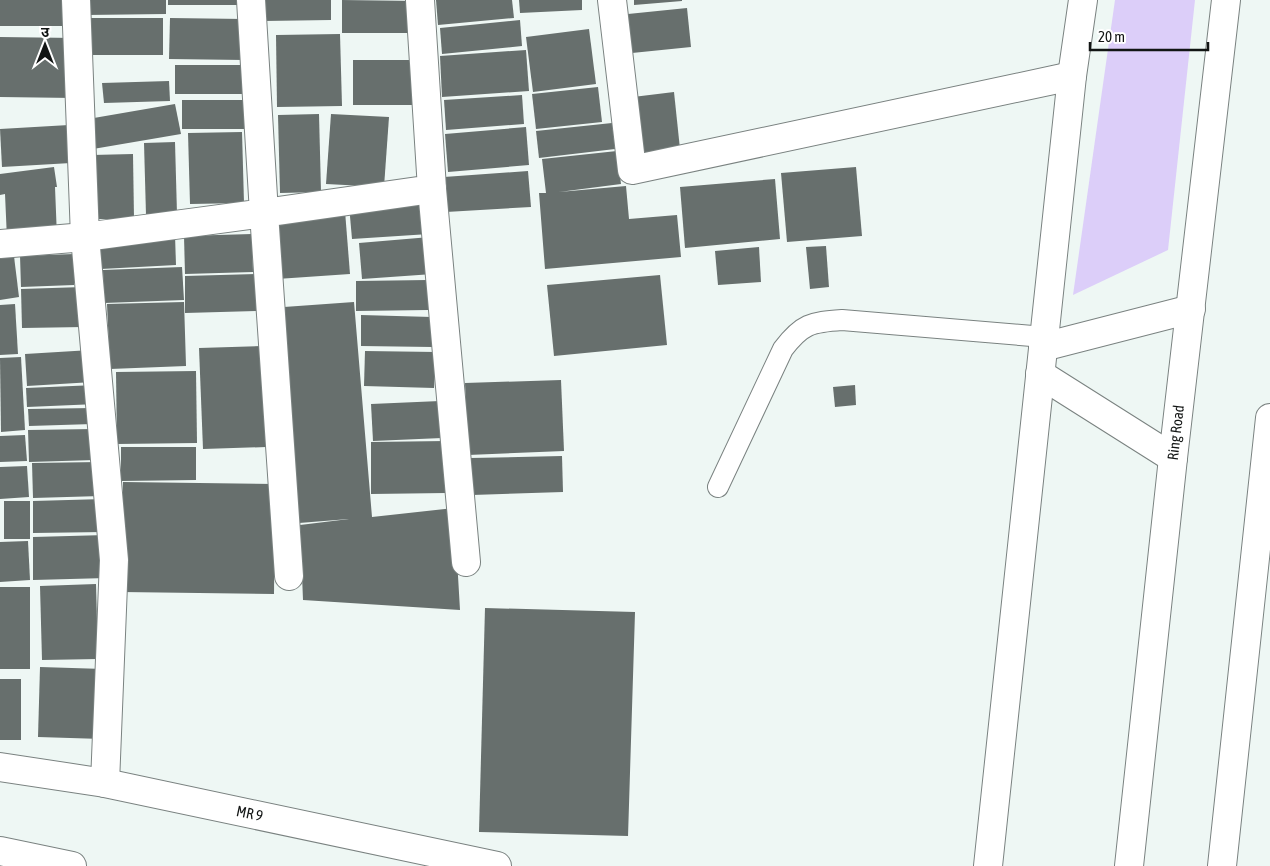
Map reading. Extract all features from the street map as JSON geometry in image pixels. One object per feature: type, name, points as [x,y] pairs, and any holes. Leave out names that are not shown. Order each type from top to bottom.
[{"type":"street","points":[[76,0],[85,237],[114,560],[105,783]]},
{"type":"street","points":[[251,0],[289,576]]},
{"type":"street","points":[[420,0],[432,190],[466,562]]},
{"type":"street","points":[[612,0],[632,170],[1072,76]]},
{"type":"street","points":[[988,866],[1072,76],[1083,0]]},
{"type":"street","name":"Ring Road","points":[[1129,866],[1173,458],[1226,0]]},
{"type":"street","points":[[0,244],[85,237],[432,190]]},
{"type":"street","points":[[1044,342],[1191,309]]},
{"type":"street","points":[[1040,374],[1173,458]]},
{"type":"street","points":[[1222,866],[1268,460],[1270,418]]},
{"type":"street","name":"MR 9","points":[[0,767],[105,783],[497,866]]},
{"type":"street","points":[[0,851],[72,866]]},
{"type":"lane","points":[[718,487],[782,349],[795,333],[807,326],[821,321],[842,320],[1044,342]]},
{"type":"shaded area","points":[[1115,0],[1195,0],[1168,250],[1073,295]]},
{"type":"building","points":[[0,0],[69,0],[68,26],[0,26]]},
{"type":"building","points":[[86,0],[166,0],[166,14],[86,15]]},
{"type":"building","points":[[168,0],[240,0],[240,5],[168,5]]},
{"type":"building","points":[[263,0],[331,0],[331,20],[264,21]]},
{"type":"building","points":[[342,0],[416,1],[416,33],[342,33]]},
{"type":"building","points":[[436,0],[512,0],[514,18],[438,25]]},
{"type":"building","points":[[519,0],[582,0],[582,10],[520,13]]},
{"type":"building","points":[[634,0],[682,0],[682,1],[634,5]]},
{"type":"building","points":[[687,8],[691,47],[632,53],[628,14]]},
{"type":"building","points":[[84,18],[163,18],[163,55],[84,55]]},
{"type":"building","points":[[170,18],[244,19],[244,60],[169,59]]},
{"type":"building","points":[[520,20],[522,46],[442,54],[440,28]]},
{"type":"building","points":[[589,29],[596,84],[533,92],[526,37]]},
{"type":"building","points":[[340,34],[342,106],[277,107],[276,35]]},
{"type":"building","points":[[0,37],[75,38],[74,98],[0,97]]},
{"type":"building","points":[[526,50],[529,91],[442,97],[440,56]]},
{"type":"building","points":[[353,60],[422,60],[422,105],[353,105]]},
{"type":"building","points":[[175,65],[247,65],[247,94],[175,94]]},
{"type":"building","points":[[169,81],[170,101],[104,103],[102,83]]},
{"type":"building","points":[[598,87],[602,122],[536,129],[532,94]]},
{"type":"building","points":[[674,92],[680,149],[639,154],[633,97]]},
{"type":"building","points":[[522,95],[524,124],[446,130],[444,100]]},
{"type":"building","points":[[182,100],[244,100],[244,129],[182,129]]},
{"type":"building","points":[[175,104],[181,134],[93,149],[88,119]]},
{"type":"building","points":[[319,114],[321,192],[280,193],[278,115]]},
{"type":"building","points":[[331,114],[389,117],[384,187],[326,184]]},
{"type":"building","points":[[612,123],[615,149],[539,158],[536,131]]},
{"type":"building","points":[[69,125],[71,163],[2,167],[0,129]]},
{"type":"building","points":[[526,127],[529,165],[448,172],[445,134]]},
{"type":"building","points":[[242,132],[244,203],[190,204],[188,133]]},
{"type":"building","points":[[175,142],[177,214],[146,215],[144,143]]},
{"type":"building","points":[[617,151],[621,184],[559,192],[626,186],[629,219],[677,215],[681,257],[545,269],[539,193],[546,193],[542,159]]},
{"type":"building","points":[[133,154],[134,219],[93,219],[92,155]]},
{"type":"building","points":[[54,167],[57,187],[55,187],[57,237],[7,239],[5,194],[0,195],[0,174]]},
{"type":"building","points":[[856,167],[862,236],[787,242],[781,173]]},
{"type":"building","points":[[528,171],[531,207],[446,212],[444,177]]},
{"type":"building","points":[[775,179],[780,239],[685,248],[680,187]]},
{"type":"building","points":[[427,199],[429,234],[352,239],[349,205]]},
{"type":"building","points":[[345,211],[350,274],[277,279],[273,216]]},
{"type":"building","points":[[252,234],[253,272],[185,274],[184,236]]},
{"type":"building","points":[[175,235],[176,265],[101,269],[100,238]]},
{"type":"building","points":[[430,237],[433,274],[362,279],[359,243]]},
{"type":"building","points":[[826,246],[829,287],[810,289],[806,247]]},
{"type":"building","points":[[759,247],[761,282],[718,285],[715,251]]},
{"type":"building","points":[[13,248],[19,297],[0,300],[0,250]]},
{"type":"building","points":[[74,254],[74,285],[21,287],[20,256]]},
{"type":"building","points":[[182,267],[184,300],[104,303],[103,270]]},
{"type":"building","points":[[257,274],[258,311],[185,313],[185,276]]},
{"type":"building","points":[[660,275],[667,345],[554,356],[547,285]]},
{"type":"building","points":[[428,280],[428,310],[356,311],[356,281]]},
{"type":"building","points":[[83,287],[84,327],[22,328],[21,289]]},
{"type":"building","points":[[184,302],[186,366],[110,369],[107,304]]},
{"type":"building","points":[[354,302],[372,517],[454,508],[460,610],[303,600],[300,525],[349,519],[299,523],[284,307]]},
{"type":"building","points":[[15,304],[18,354],[0,355],[0,305]]},
{"type":"building","points":[[361,315],[432,317],[432,347],[361,346]]},
{"type":"building","points":[[262,346],[266,447],[203,449],[199,348]]},
{"type":"building","points":[[91,350],[93,382],[27,386],[25,354]]},
{"type":"building","points":[[365,351],[436,352],[434,388],[364,386]]},
{"type":"building","points":[[21,357],[25,430],[1,432],[0,358]]},
{"type":"building","points":[[196,371],[197,443],[117,444],[116,372]]},
{"type":"building","points":[[561,380],[564,451],[468,455],[465,383]]},
{"type":"building","points":[[96,385],[97,404],[27,407],[26,388]]},
{"type":"building","points":[[855,385],[856,405],[835,407],[833,387]]},
{"type":"building","points":[[440,401],[442,438],[373,441],[371,404]]},
{"type":"building","points":[[93,408],[93,424],[29,426],[28,409]]},
{"type":"building","points":[[94,429],[95,460],[29,462],[28,430]]},
{"type":"building","points":[[25,435],[27,461],[0,462],[0,436]]},
{"type":"building","points":[[446,441],[446,493],[371,494],[371,442]]},
{"type":"building","points":[[121,447],[196,447],[196,480],[121,481]]},
{"type":"building","points":[[562,456],[563,492],[472,495],[470,458]]},
{"type":"building","points":[[100,462],[101,496],[33,498],[32,463]]},
{"type":"building","points":[[27,466],[29,497],[0,499],[0,467]]},
{"type":"building","points":[[123,482],[275,484],[274,594],[122,592]]},
{"type":"building","points":[[104,499],[104,532],[33,533],[33,501]]},
{"type":"building","points":[[4,501],[30,501],[30,539],[4,539]]},
{"type":"building","points":[[106,535],[107,578],[33,580],[33,537]]},
{"type":"building","points":[[28,541],[30,580],[0,582],[0,542]]},
{"type":"building","points":[[96,584],[98,659],[42,660],[40,586]]},
{"type":"building","points":[[0,587],[30,587],[30,669],[0,669]]},
{"type":"building","points":[[485,608],[635,612],[628,836],[479,832]]},
{"type":"building","points":[[40,667],[104,669],[102,739],[38,737]]},
{"type":"building","points":[[0,679],[21,679],[21,740],[0,740]]}]
